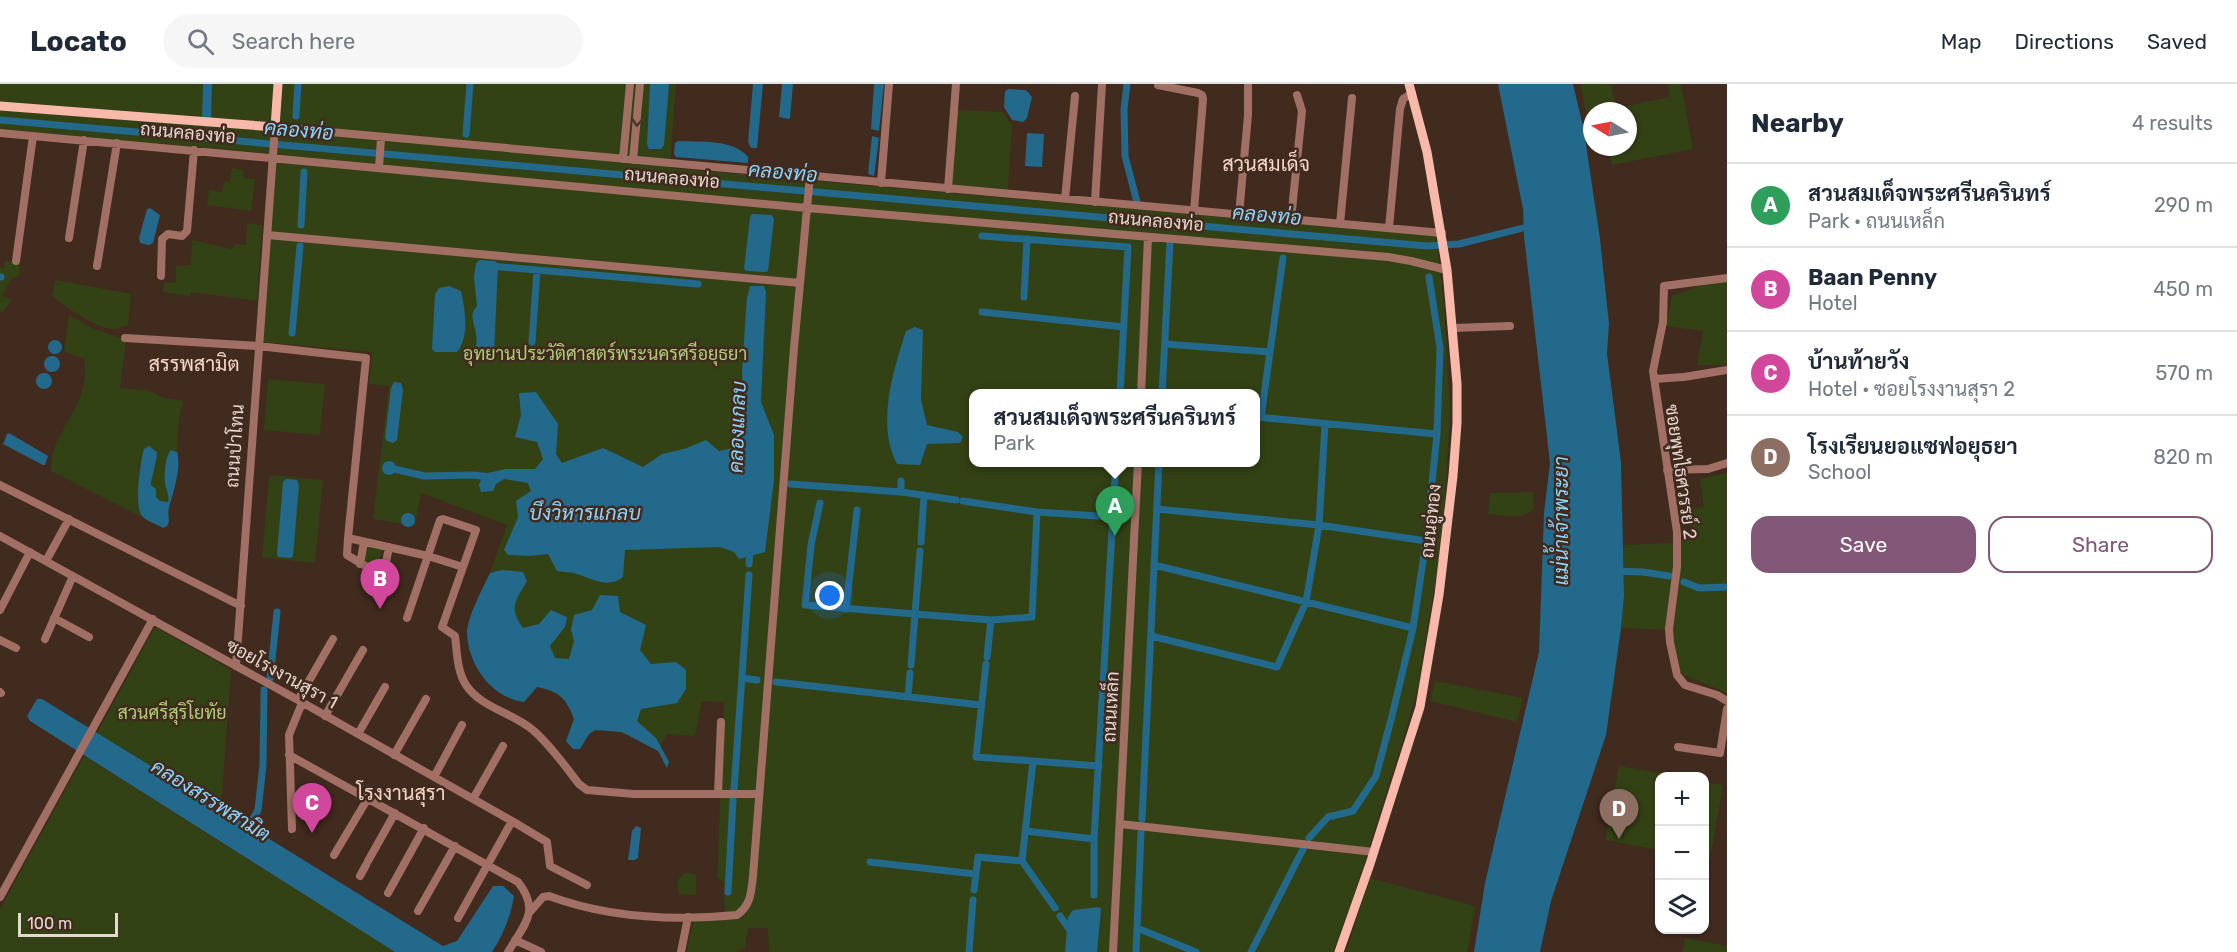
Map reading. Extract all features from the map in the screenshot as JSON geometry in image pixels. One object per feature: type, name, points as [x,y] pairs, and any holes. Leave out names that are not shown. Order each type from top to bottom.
[{"type":"main road","name":"ถนนป่าโทน","points":[[274,130],[278,84]]},
{"type":"main road","name":"ถนนอู่ทอง","points":[[1339,952],[1374,852],[1420,707],[1438,605],[1448,530],[1457,423],[1453,328],[1445,255],[1427,152],[1411,88]]},
{"type":"main road","name":"ถนนคลองท่อ","points":[[0,106],[274,130]]},
{"type":"street","points":[[623,159],[630,84]]},
{"type":"street","points":[[633,160],[640,84]]},
{"type":"street","points":[[881,183],[890,84]]},
{"type":"street","points":[[948,189],[956,84]]},
{"type":"street","points":[[1095,202],[1102,84]]},
{"type":"street","points":[[1158,85],[1202,95],[1194,211]]},
{"type":"street","points":[[1239,215],[1248,115],[1248,86]]},
{"type":"street","points":[[1389,228],[1400,109],[1403,99],[1411,88]]},
{"type":"street","points":[[1291,219],[1302,111],[1298,95]]},
{"type":"street","points":[[1065,199],[1074,96]]},
{"type":"street","points":[[1340,224],[1352,98]]},
{"type":"street","name":"ถนนคลองท่อ","points":[[274,130],[623,159],[809,180],[881,183],[1291,219],[1442,235]]},
{"type":"street","name":"ถนนป่าโทน","points":[[237,666],[274,130]]},
{"type":"street","name":"ถนนคลองท่อ","points":[[0,133],[272,155],[1148,237],[1388,257],[1447,270]]},
{"type":"street","points":[[16,261],[33,136]]},
{"type":"street","points":[[69,238],[84,140]]},
{"type":"street","points":[[379,166],[381,140]]},
{"type":"street","points":[[97,266],[117,143]]},
{"type":"street","points":[[161,276],[162,238],[168,234],[182,236],[187,231],[194,150]]},
{"type":"street","points":[[508,952],[530,912],[543,897],[549,896],[605,912],[649,917],[737,915],[749,903],[809,180]]},
{"type":"street","points":[[267,235],[800,283]]},
{"type":"street","points":[[1141,389],[1148,237]]},
{"type":"street","name":"ซอยพุทไธศวรรย์ 2","points":[[1727,278],[1664,286],[1663,322],[1654,363],[1654,379],[1677,532],[1677,567],[1669,637],[1677,675],[1685,685],[1717,695],[1727,701]]},
{"type":"street","points":[[1453,328],[1510,326]]},
{"type":"street","points":[[125,338],[258,346],[366,358],[347,555],[377,573],[384,573],[389,547]]},
{"type":"street","points":[[1654,379],[1727,370]]},
{"type":"street","points":[[1667,470],[1708,469],[1727,463]]},
{"type":"street","name":"ถนนเหล็ก","points":[[1113,952],[1138,467]]},
{"type":"street","points":[[0,485],[241,606]]},
{"type":"street","points":[[46,561],[69,519]]},
{"type":"street","points":[[407,618],[441,519],[476,530],[442,627],[455,636],[461,674],[465,685],[473,693],[492,707],[517,718],[535,732],[579,784],[587,790],[634,794],[759,794]]},
{"type":"street","name":"ซอยโรงงานสุรา 1","points":[[0,536],[153,619],[512,821],[547,842],[550,866],[587,885]]},
{"type":"street","points":[[348,538],[428,556],[463,567]]},
{"type":"street","points":[[360,564],[364,542]]},
{"type":"street","points":[[0,610],[30,552]]},
{"type":"street","points":[[45,639],[73,576]]},
{"type":"street","points":[[54,618],[89,636]]},
{"type":"street","points":[[0,897],[153,619]]},
{"type":"street","points":[[292,829],[290,728],[300,701],[333,639]]},
{"type":"street","points":[[0,640],[16,648]]},
{"type":"street","points":[[325,716],[363,650]]},
{"type":"street","points":[[357,734],[385,687]]},
{"type":"street","points":[[394,755],[426,699]]},
{"type":"street","points":[[1678,747],[1720,753],[1727,710]]},
{"type":"street","points":[[718,794],[722,722]]},
{"type":"street","points":[[434,777],[462,725]]},
{"type":"street","points":[[473,800],[503,746]]},
{"type":"street","points":[[289,755],[518,882],[528,895],[530,912]]},
{"type":"street","points":[[334,855],[368,798]]},
{"type":"street","points":[[360,876],[395,813]]},
{"type":"street","points":[[458,918],[512,821]]},
{"type":"street","points":[[1120,824],[1374,852]]},
{"type":"street","points":[[388,893],[424,828]]},
{"type":"street","points":[[418,910],[455,846]]},
{"type":"street","points":[[681,952],[688,917]]},
{"type":"street","points":[[515,940],[541,952]]},
{"type":"green space","name":"อุทยานประวัติศาสตร์พระนครศรีอยุธยา","points":[[0,84],[676,84],[670,168],[1436,236],[1444,305],[1450,411],[1445,499],[1437,572],[1418,686],[1407,727],[1352,901],[1333,952],[769,952],[768,928],[748,928],[745,948],[736,952],[687,952],[693,922],[697,920],[724,921],[725,928],[724,882],[717,878],[724,702],[702,701],[695,736],[667,734],[658,751],[625,734],[606,730],[591,733],[580,749],[573,749],[566,741],[574,719],[561,697],[537,687],[524,702],[516,701],[486,682],[474,662],[467,634],[476,603],[490,573],[507,525],[421,493],[415,526],[373,519],[389,386],[369,384],[372,352],[263,342],[276,154],[0,129]]},
{"type":"green space","points":[[1580,84],[1611,84],[1615,102],[1584,102]]},
{"type":"green space","points":[[1668,84],[1681,84],[1693,149],[1612,165],[1610,156],[1637,156],[1637,104],[1670,97]]},
{"type":"green space","points":[[957,110],[1003,112],[1012,126],[1008,190],[951,185]]},
{"type":"green space","points":[[232,168],[243,170],[244,179],[255,179],[251,211],[207,205],[209,190],[222,192],[224,181],[230,182]]},
{"type":"green space","points":[[247,223],[262,225],[257,301],[191,292],[190,296],[163,292],[164,282],[176,283],[176,266],[191,265],[192,240],[231,249],[235,244],[246,245]]},
{"type":"green space","points":[[5,261],[20,263],[19,276],[11,279],[2,296],[12,300],[3,312],[0,311],[0,267],[4,268]]},
{"type":"green space","points":[[56,280],[131,294],[128,325],[116,329],[107,328],[82,317],[52,295]]},
{"type":"green space","points":[[1727,281],[1727,365],[1697,365],[1703,331],[1666,326],[1672,296],[1701,285]]},
{"type":"green space","points":[[69,315],[94,329],[126,340],[120,388],[150,391],[164,398],[183,401],[177,452],[171,450],[165,482],[168,502],[159,501],[152,487],[152,477],[157,461],[139,464],[138,498],[142,517],[51,471],[53,452],[84,385],[84,359],[64,351]]},
{"type":"green space","points":[[268,379],[325,384],[320,435],[264,430]]},
{"type":"green space","points":[[1727,473],[1727,693],[1684,675],[1680,671],[1672,630],[1621,628],[1624,596],[1623,545],[1673,543],[1691,537],[1692,509],[1704,507],[1700,479]]},
{"type":"green space","points":[[272,475],[323,482],[313,563],[262,557],[269,478]]},
{"type":"green space","points":[[1534,492],[1533,510],[1528,513],[1511,516],[1488,514],[1490,493]]},
{"type":"green space","points":[[367,546],[382,549],[379,565],[365,562]]},
{"type":"green space","name":"สวนศรีสุริโยทัย","points":[[155,627],[231,670],[221,810],[97,733]]},
{"type":"green space","points":[[1435,681],[1523,698],[1517,722],[1430,701]]},
{"type":"green space","points":[[84,756],[395,952],[0,952],[0,909]]},
{"type":"green space","points":[[1619,766],[1655,772],[1655,849],[1605,840]]},
{"type":"green space","points":[[1709,783],[1723,785],[1709,859]]},
{"type":"green space","points":[[684,873],[696,876],[696,895],[679,894],[677,881]]},
{"type":"green space","points":[[1370,878],[1475,906],[1467,952],[1346,952]]},
{"type":"green space","points":[[1685,938],[1727,946],[1727,952],[1682,952]]},
{"type":"water","points":[[203,84],[212,84],[211,121],[202,120]]},
{"type":"water","points":[[650,84],[669,84],[664,145],[661,149],[649,149],[647,144]]},
{"type":"water","points":[[753,84],[763,84],[757,148],[751,148],[748,142]]},
{"type":"water","points":[[782,84],[793,84],[789,119],[779,117]]},
{"type":"water","points":[[874,84],[884,84],[879,131],[871,129]]},
{"type":"water","name":"แม่น้ำเจ้าพระยา","points":[[1498,84],[1573,84],[1583,127],[1583,156],[1588,156],[1609,324],[1607,354],[1621,462],[1624,596],[1621,628],[1606,735],[1551,901],[1540,952],[1474,952],[1485,883],[1539,652],[1544,513],[1550,463],[1524,236],[1523,209]]},
{"type":"water","points":[[1009,89],[1026,90],[1032,97],[1027,118],[1023,122],[1012,120],[1004,107],[1005,91]]},
{"type":"water","points":[[1027,133],[1044,134],[1042,167],[1025,166]]},
{"type":"water","points":[[872,136],[879,138],[874,176],[868,174]]},
{"type":"water","points":[[678,141],[725,144],[742,151],[748,157],[748,163],[676,157],[675,143]]},
{"type":"water","points":[[150,208],[160,215],[153,243],[149,245],[140,243],[139,238],[147,209]]},
{"type":"water","points":[[752,214],[772,215],[774,219],[768,271],[766,272],[744,269]]},
{"type":"water","points":[[480,260],[495,261],[498,264],[494,355],[490,359],[481,359],[476,354],[472,316],[477,306],[474,277],[476,263]]},
{"type":"water","points":[[449,286],[461,291],[465,314],[464,338],[457,352],[435,352],[432,349],[435,294],[439,288]]},
{"type":"water","name":"บึงวิหารแกลบ","points":[[750,286],[764,286],[766,292],[761,402],[774,435],[774,480],[765,552],[739,559],[734,552],[720,547],[625,550],[623,577],[606,583],[575,573],[557,571],[548,554],[508,555],[504,550],[518,517],[516,501],[531,491],[528,483],[504,479],[496,484],[493,491],[481,492],[479,485],[483,474],[506,469],[535,469],[543,459],[537,442],[515,437],[521,415],[519,393],[536,392],[558,424],[556,454],[562,463],[603,448],[643,467],[662,454],[684,449],[706,440],[719,451],[739,447],[743,400],[742,370],[747,297]]},
{"type":"water","points":[[915,327],[923,330],[921,400],[927,425],[958,432],[963,437],[960,443],[927,444],[920,465],[897,464],[888,432],[889,398],[896,363],[906,331]]},
{"type":"water","points":[[52,340],[58,340],[62,347],[58,354],[52,354],[48,350],[48,344]]},
{"type":"water","points":[[49,356],[55,356],[60,364],[58,370],[49,372],[44,367],[44,361]]},
{"type":"water","points":[[41,373],[47,373],[52,381],[50,387],[41,389],[36,384],[36,378]]},
{"type":"water","points":[[394,382],[401,383],[403,390],[397,440],[393,443],[385,438],[391,388]]},
{"type":"water","points":[[9,433],[48,456],[45,465],[3,444]]},
{"type":"water","points":[[149,446],[157,452],[151,485],[156,489],[156,497],[160,501],[168,502],[165,483],[167,457],[171,450],[177,452],[178,465],[169,522],[163,528],[142,516],[138,503],[141,464],[144,449]]},
{"type":"water","points":[[386,461],[392,461],[396,468],[392,475],[386,475],[382,471],[382,465]]},
{"type":"water","points":[[286,479],[297,480],[299,485],[291,558],[278,557],[277,554],[283,482]]},
{"type":"water","points":[[408,513],[413,515],[415,520],[413,525],[408,527],[403,525],[401,520],[403,515]]},
{"type":"water","name":"บึงวิหารแกลบ","points":[[502,570],[523,572],[527,581],[515,604],[518,621],[523,628],[539,624],[551,610],[567,617],[565,627],[550,646],[555,658],[569,659],[574,641],[571,630],[574,615],[592,610],[600,595],[618,596],[620,612],[646,625],[640,650],[651,664],[676,662],[686,670],[686,689],[677,703],[641,709],[637,721],[656,738],[669,762],[667,768],[658,751],[622,732],[595,730],[589,734],[580,749],[573,749],[566,741],[574,719],[565,701],[556,693],[537,687],[524,702],[502,694],[484,679],[472,658],[467,628],[475,604],[490,573]]},
{"type":"water","points":[[37,699],[42,699],[443,946],[457,941],[493,886],[503,886],[514,896],[509,918],[500,939],[492,952],[395,952],[30,721],[27,716]]},
{"type":"water","points":[[636,826],[641,828],[638,858],[628,860],[632,831]]},
{"type":"water","points":[[1099,907],[1101,909],[1097,952],[1065,952],[1068,917],[1073,910]]},
{"type":"waterway","points":[[296,116],[298,84]]},
{"type":"waterway","points":[[466,134],[470,84]]},
{"type":"waterway","points":[[1127,84],[1124,109],[1125,156],[1137,202]]},
{"type":"waterway","name":"คลองท่อ","points":[[0,120],[1427,246],[1459,244],[1531,226]]},
{"type":"waterway","points":[[301,225],[304,172]]},
{"type":"waterway","points":[[982,236],[1128,247],[1120,389]]},
{"type":"waterway","points":[[1024,297],[1027,239]]},
{"type":"waterway","points":[[1162,389],[1170,242]]},
{"type":"waterway","points":[[292,333],[300,246]]},
{"type":"waterway","points":[[1261,417],[1283,258]]},
{"type":"waterway","points":[[490,266],[698,284]]},
{"type":"waterway","points":[[532,342],[537,270]]},
{"type":"waterway","points":[[1309,838],[1328,817],[1353,811],[1376,776],[1413,628],[1426,541],[1437,434],[1440,348],[1429,277]]},
{"type":"waterway","points":[[982,312],[1124,327]]},
{"type":"waterway","points":[[1165,344],[1270,352]]},
{"type":"waterway","points":[[1260,417],[1437,434]]},
{"type":"waterway","points":[[1151,636],[1277,667],[1306,602],[1319,525],[1325,424]]},
{"type":"waterway","points":[[1094,895],[1094,839],[1116,467]]},
{"type":"waterway","points":[[1142,819],[1159,467]]},
{"type":"waterway","points":[[390,468],[424,476],[491,477]]},
{"type":"waterway","points":[[901,481],[901,492]]},
{"type":"waterway","points":[[790,484],[901,492],[956,500]]},
{"type":"waterway","points":[[921,542],[924,495]]},
{"type":"waterway","points":[[963,501],[1037,512],[1032,617],[991,620],[987,657]]},
{"type":"waterway","points":[[820,503],[811,545],[805,605],[915,614],[920,551]]},
{"type":"waterway","points":[[1157,509],[1319,525],[1426,541]]},
{"type":"waterway","points":[[846,609],[857,510]]},
{"type":"waterway","points":[[1037,512],[1113,517]]},
{"type":"waterway","name":"คลองแกลบ","points":[[749,564],[750,549]]},
{"type":"waterway","points":[[1154,565],[1413,628]]},
{"type":"waterway","points":[[1615,571],[1669,576]]},
{"type":"waterway","name":"คลองแกลบ","points":[[734,790],[749,575]]},
{"type":"waterway","points":[[1684,582],[1699,588],[1727,587]]},
{"type":"waterway","points":[[270,679],[277,612]]},
{"type":"waterway","points":[[911,665],[915,614],[991,620]]},
{"type":"waterway","points":[[974,890],[978,857],[1022,861],[1033,761],[976,757],[986,664]]},
{"type":"waterway","points":[[908,697],[910,673]]},
{"type":"waterway","points":[[742,678],[757,680]]},
{"type":"waterway","points":[[776,682],[981,705]]},
{"type":"waterway","name":"คลองสรรพสามิต","points":[[245,834],[258,810],[263,765],[264,690]]},
{"type":"waterway","points":[[1033,761],[1099,766]]},
{"type":"waterway","name":"คลองแกลบ","points":[[728,892],[733,800]]},
{"type":"waterway","points":[[1026,831],[1094,839]]},
{"type":"waterway","points":[[1136,952],[1141,832]]},
{"type":"waterway","points":[[1251,952],[1303,849]]},
{"type":"waterway","points":[[1022,861],[1055,908]]},
{"type":"waterway","points":[[870,862],[975,874]]},
{"type":"waterway","points":[[969,952],[973,900]]},
{"type":"waterway","points":[[1060,916],[1072,933]]},
{"type":"waterway","points":[[1137,928],[1196,952]]},
{"type":"place","name":"สวนสมเด็จพระศรีนครินทร์","points":[[1115,536]]},
{"type":"place","name":"Baan Penny","points":[[380,609]]},
{"type":"place","name":"บ้านท้ายวัง","points":[[312,833]]},
{"type":"place","name":"โรงเรียนยอแซฟอยุธยา","points":[[1619,839]]},
{"type":"district","name":"สวนสมเด็จ","points":[[1266,164]]},
{"type":"district","name":"สรรพสามิต","points":[[194,364]]},
{"type":"district","name":"โรงงานสุรา","points":[[401,793]]}]
